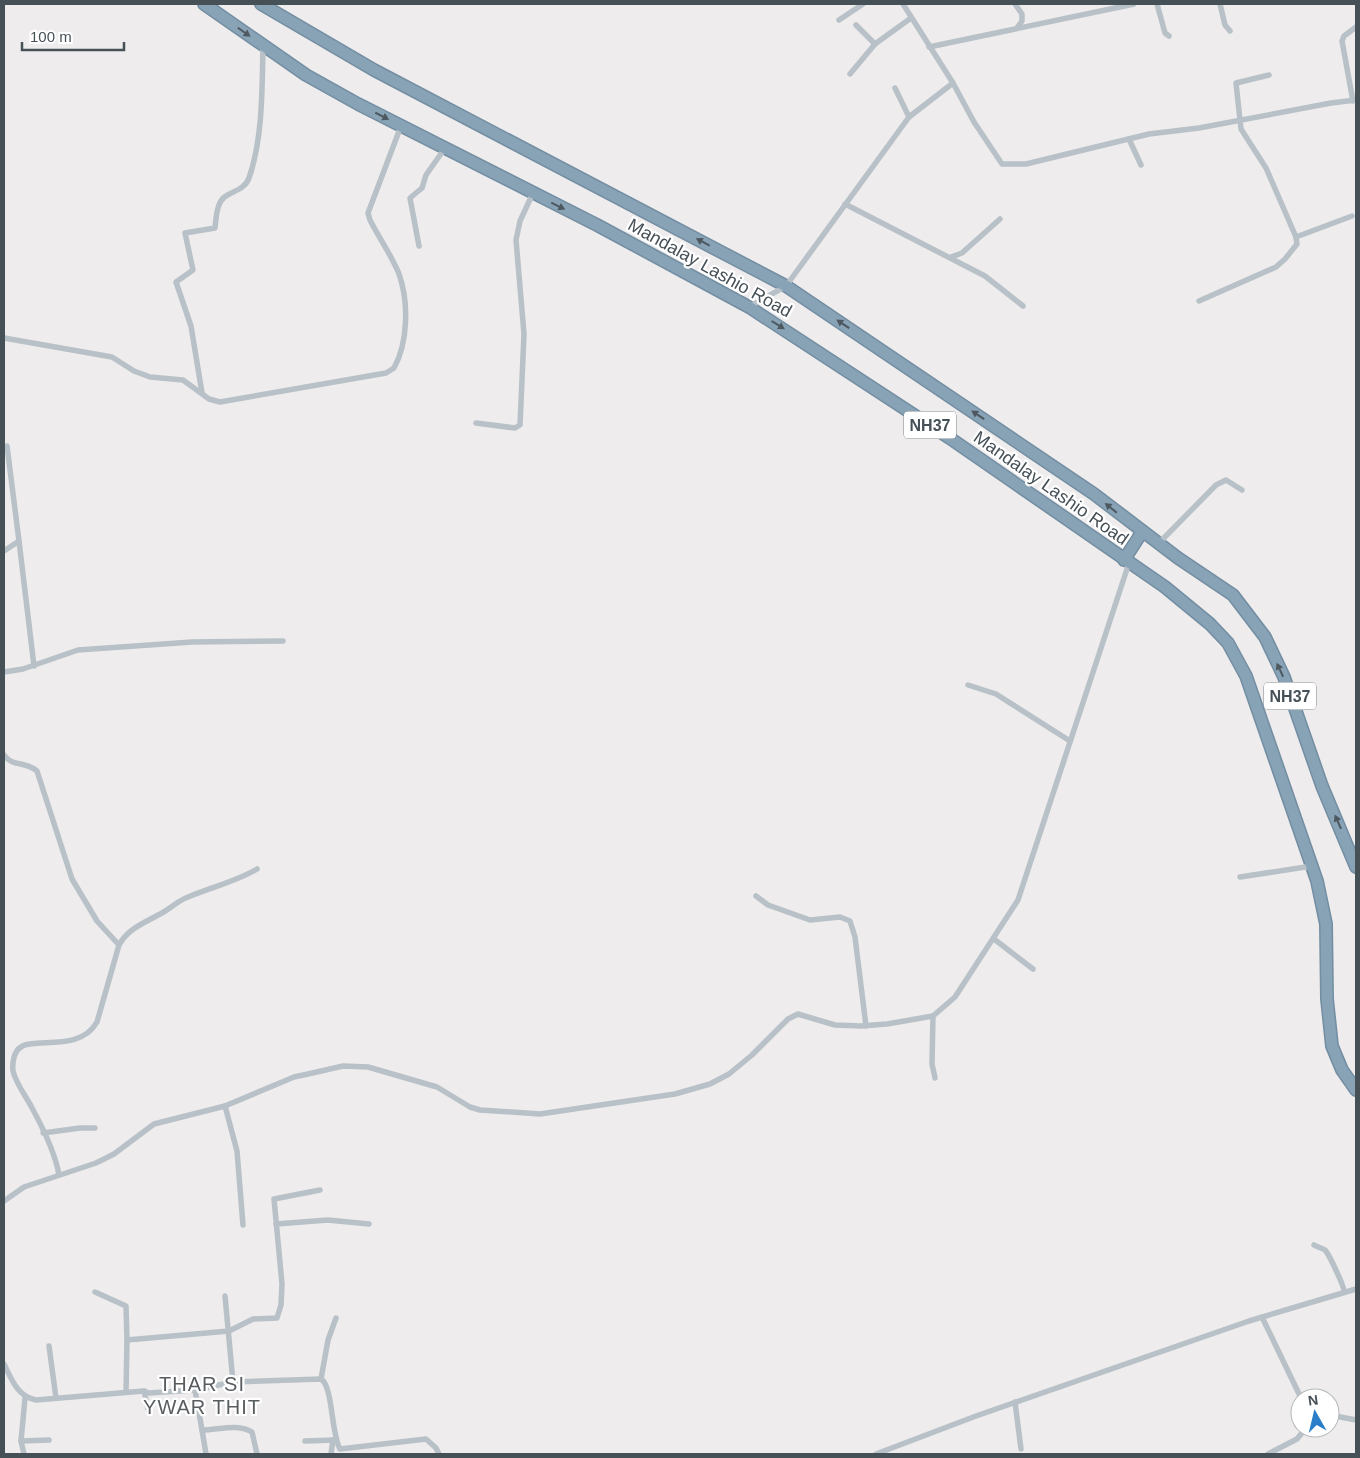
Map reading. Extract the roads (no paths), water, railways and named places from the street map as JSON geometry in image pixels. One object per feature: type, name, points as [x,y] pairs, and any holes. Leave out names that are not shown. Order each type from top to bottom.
[{"type":"highway","name":"Mandalay Lashio Road","points":[[204,4],[306,75],[401,126],[597,225],[749,307],[954,441],[1189,604],[1228,643],[1238,659],[1312,866],[1323,902],[1326,924],[1327,999],[1332,1046],[1342,1070],[1356,1090]]},
{"type":"highway","name":"Mandalay Lashio Road","points":[[261,4],[374,70],[786,286],[1094,494],[1158,544],[1232,595],[1265,637],[1284,677],[1322,786],[1356,867]]},
{"type":"highway","points":[[1127,562],[1142,532]]},
{"type":"street","points":[[839,20],[864,4]]},
{"type":"street","points":[[903,4],[910,18],[953,83],[974,122],[1002,164],[1026,164],[1129,139],[1355,101],[1342,41],[1344,36],[1356,28]]},
{"type":"street","points":[[1015,4],[1022,14],[1022,21],[1017,28]]},
{"type":"street","points":[[929,47],[1134,4]]},
{"type":"street","points":[[1157,4],[1165,33],[1168,36]]},
{"type":"street","points":[[1220,4],[1225,26],[1230,31]]},
{"type":"street","points":[[850,74],[875,44],[910,18]]},
{"type":"street","points":[[856,25],[875,44]]},
{"type":"street","points":[[202,393],[191,326],[176,282],[193,270],[185,233],[215,228],[219,204],[228,193],[239,190],[248,180],[261,115],[263,45]]},
{"type":"street","points":[[1199,301],[1276,267],[1297,244],[1296,237],[1266,168],[1241,129],[1236,83],[1269,75]]},
{"type":"street","points":[[749,307],[786,286],[910,117],[953,83]]},
{"type":"street","points":[[895,88],[910,117]]},
{"type":"street","points":[[4,338],[112,357],[134,371],[150,377],[183,380],[209,399],[220,402],[234,402],[386,373],[394,368],[403,342],[405,317],[402,284],[368,213],[401,126]]},
{"type":"street","points":[[1129,139],[1141,165]]},
{"type":"street","points":[[419,246],[410,198],[422,188],[426,175],[444,148]]},
{"type":"street","points":[[476,423],[515,428],[520,425],[524,334],[516,240],[520,221],[533,193]]},
{"type":"street","points":[[846,204],[888,224],[923,246],[950,257],[985,276],[1023,306]]},
{"type":"street","points":[[1296,237],[1352,216]]},
{"type":"street","points":[[950,257],[962,253],[1000,219]]},
{"type":"street","points":[[7,446],[34,666]]},
{"type":"street","points":[[1158,544],[1216,485],[1226,480],[1242,490]]},
{"type":"street","points":[[4,551],[19,541]]},
{"type":"street","points":[[4,1201],[24,1187],[114,1154],[154,1124],[225,1106],[294,1077],[354,1065],[437,1088],[470,1107],[480,1110],[540,1114],[675,1094],[710,1084],[729,1074],[752,1055],[788,1018],[798,1014],[836,1025],[866,1026],[933,1016],[955,998],[1018,900],[1127,562]]},
{"type":"street","points":[[4,672],[34,666],[78,650],[192,642],[283,641]]},
{"type":"street","points":[[968,685],[996,694],[1070,741]]},
{"type":"street","points":[[4,755],[12,763],[31,766],[37,771],[72,879],[97,921],[119,945]]},
{"type":"street","points":[[1240,878],[1312,866]]},
{"type":"street","points":[[59,1175],[54,1156],[15,1078],[13,1060],[22,1046],[64,1042],[81,1037],[92,1031],[97,1022],[119,945],[124,936],[138,925],[162,913],[178,902],[241,878],[257,869]]},
{"type":"street","points":[[756,896],[768,905],[810,920],[840,918],[850,921],[855,937],[866,1026]]},
{"type":"street","points":[[994,939],[1033,969]]},
{"type":"street","points":[[933,1016],[932,1064],[935,1078]]},
{"type":"street","points":[[225,1106],[237,1151],[243,1225]]},
{"type":"street","points":[[43,1133],[95,1128]]},
{"type":"street","points":[[127,1340],[229,1331],[253,1319],[277,1318],[281,1305],[282,1284],[274,1198],[320,1190]]},
{"type":"street","points":[[276,1224],[328,1220],[369,1224]]},
{"type":"street","points":[[1314,1244],[1324,1250],[1331,1258],[1337,1276],[1343,1284],[1344,1292]]},
{"type":"street","points":[[876,1454],[891,1452],[1015,1402],[1262,1317],[1356,1289]]},
{"type":"street","points":[[95,1292],[126,1306],[126,1392]]},
{"type":"street","points":[[225,1296],[233,1382]]},
{"type":"street","points":[[1262,1317],[1296,1388]]},
{"type":"street","points":[[331,1454],[334,1440],[328,1386],[322,1379],[328,1340],[336,1318]]},
{"type":"street","points":[[49,1346],[56,1398]]},
{"type":"street","points":[[4,1364],[17,1390],[25,1398],[36,1400],[126,1392],[144,1391],[149,1393],[195,1390],[233,1382],[322,1379]]},
{"type":"street","points":[[195,1390],[206,1454]]},
{"type":"street","points":[[144,1391],[148,1409]]},
{"type":"street","points":[[24,1454],[21,1441],[25,1398]]},
{"type":"street","points":[[1015,1402],[1021,1449]]},
{"type":"street","points":[[1340,1417],[1356,1420]]},
{"type":"street","points":[[202,1430],[238,1428],[252,1432],[258,1454]]},
{"type":"street","points":[[1268,1454],[1298,1438]]},
{"type":"street","points":[[334,1440],[340,1449],[353,1449],[426,1439],[436,1448],[439,1454]]},
{"type":"street","points":[[21,1441],[49,1440]]},
{"type":"street","points":[[305,1441],[334,1440]]},
{"type":"district","name":"THAR SI YWAR THIT","points":[[202,1396]]}]
